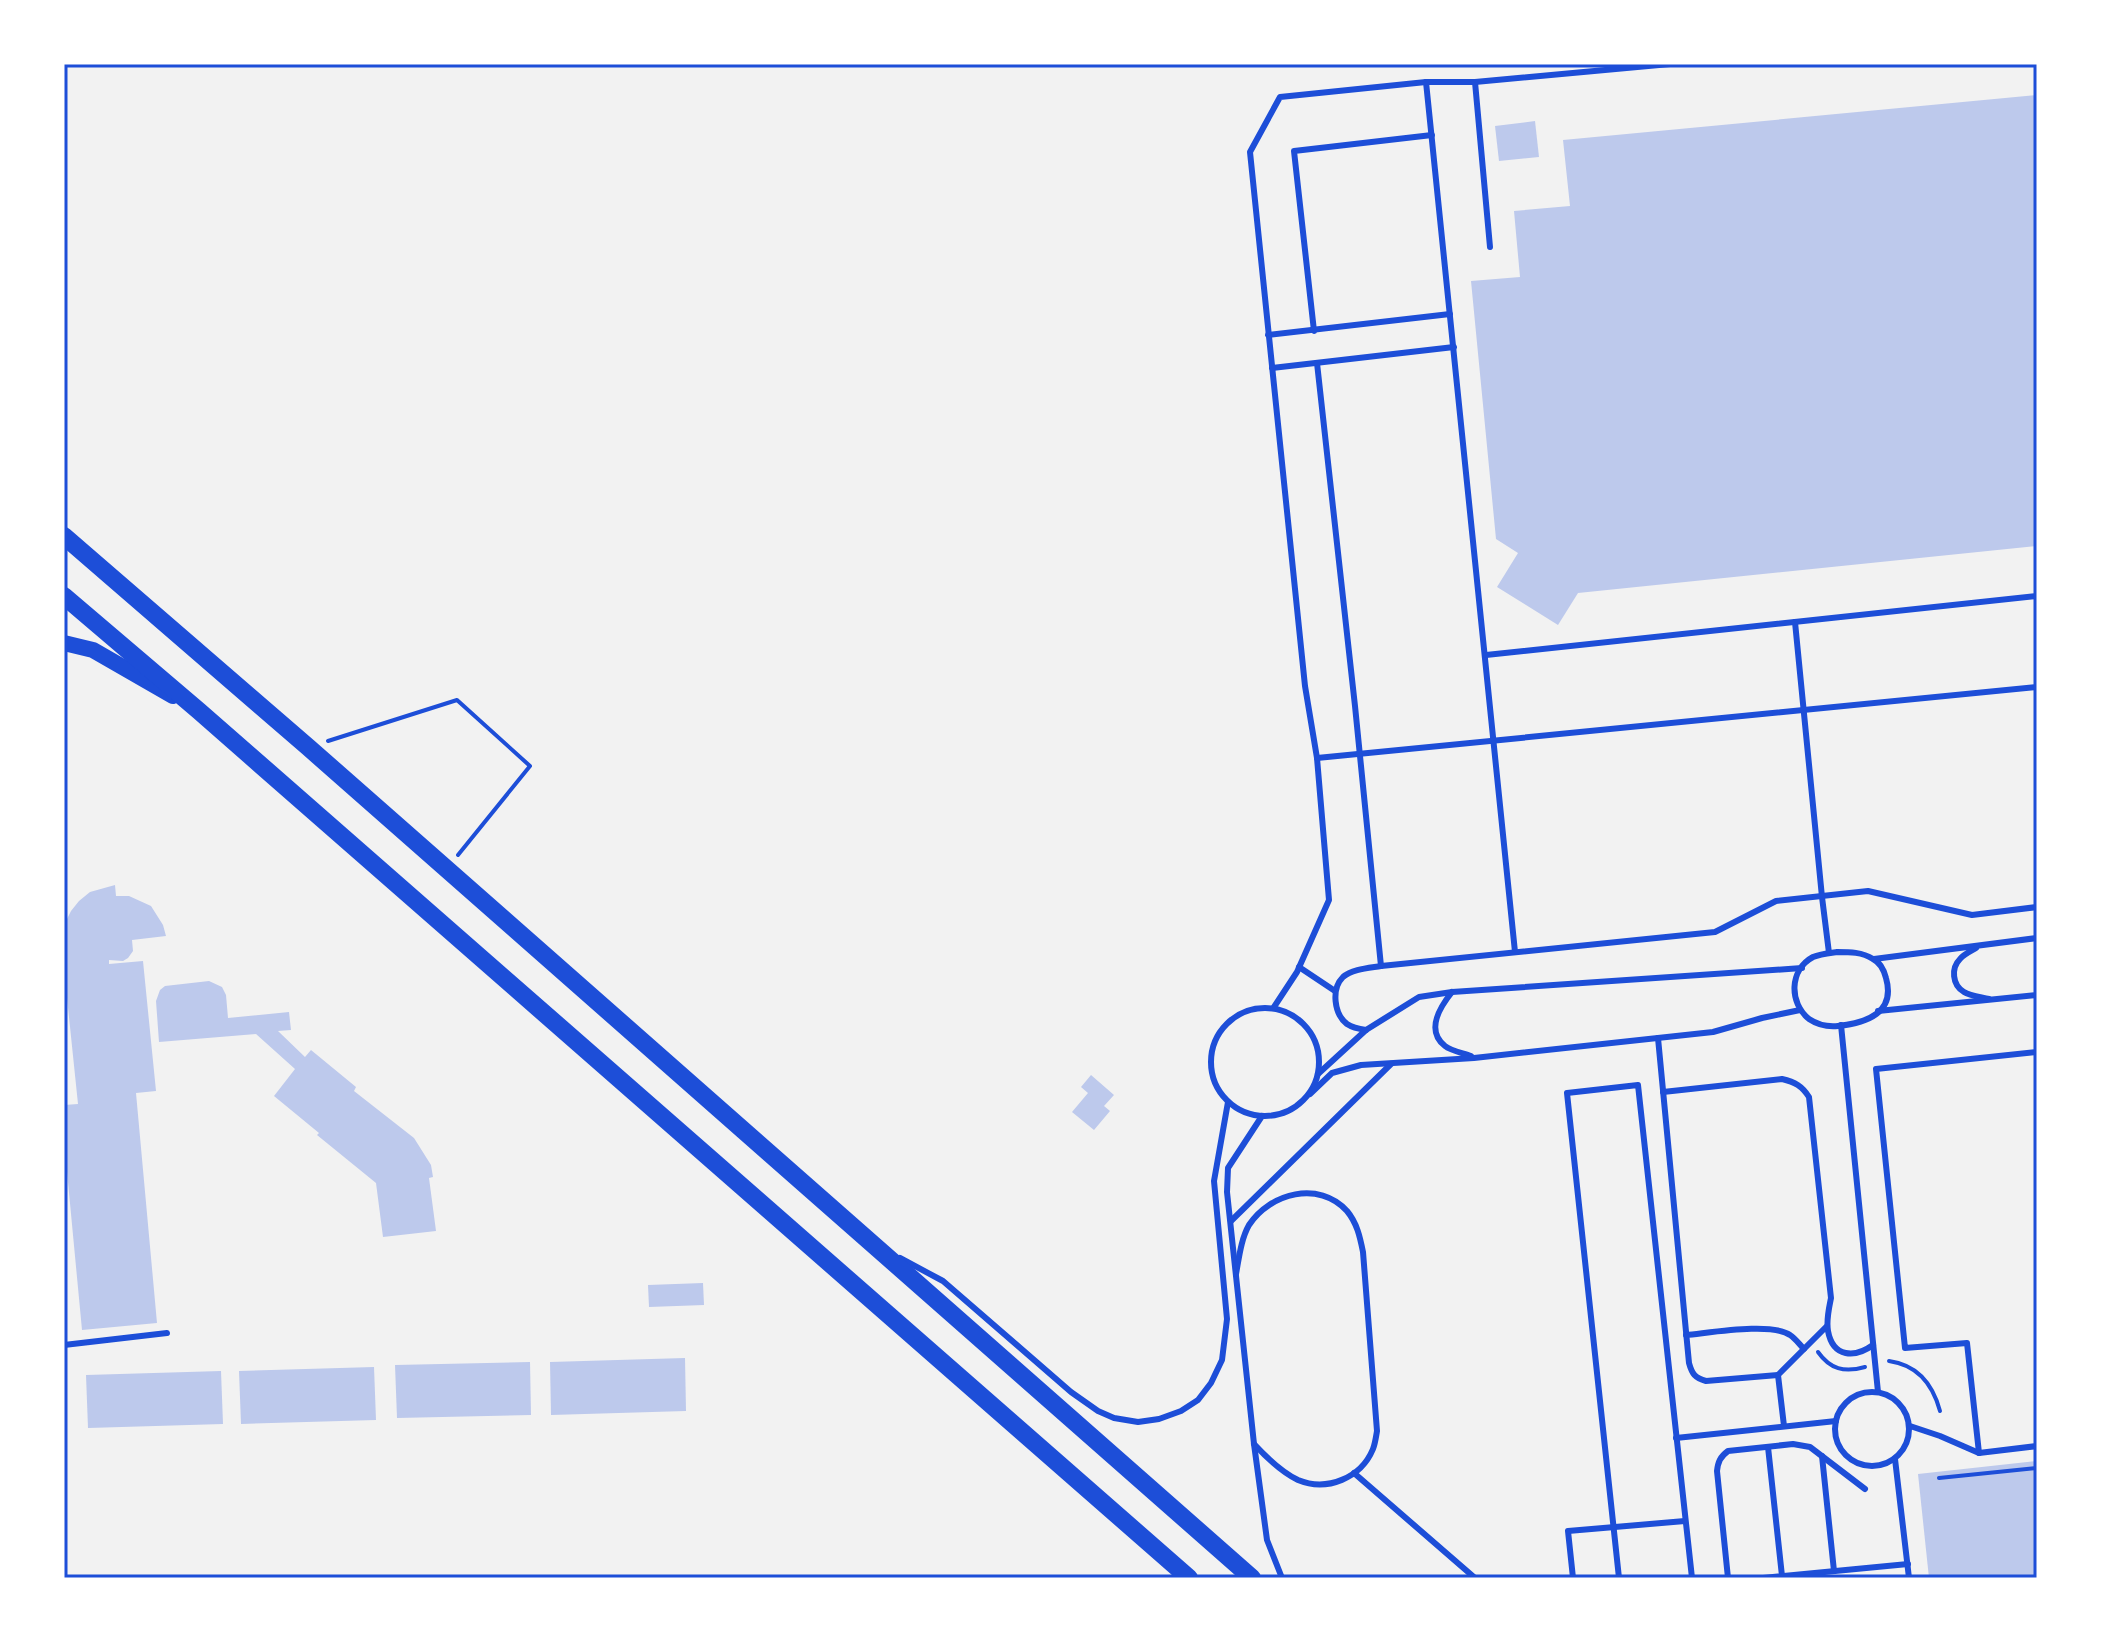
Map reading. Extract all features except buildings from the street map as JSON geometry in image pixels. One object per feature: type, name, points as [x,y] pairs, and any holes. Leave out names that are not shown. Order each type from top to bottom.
[{"type":"main road","points":[[64,536],[1252,1578]]},
{"type":"main road","points":[[64,596],[1189,1578]]},
{"type":"main road","points":[[64,643],[93,650],[199,711]]},
{"type":"lane","points":[[1274,1007],[1299,967],[1329,900],[1317,758],[1305,686],[1250,152],[1280,97],[1426,82],[1475,82],[1670,64]]},
{"type":"lane","points":[[1426,82],[1515,952]]},
{"type":"lane","points":[[1475,82],[1490,247]]},
{"type":"lane","points":[[1314,331],[1294,151],[1432,135]]},
{"type":"lane","points":[[1268,335],[1450,314]]},
{"type":"lane","points":[[1272,368],[1454,347]]},
{"type":"lane","points":[[1317,363],[1381,966]]},
{"type":"lane","points":[[1486,655],[2037,596]]},
{"type":"lane","points":[[1795,622],[1829,953]]},
{"type":"lane","points":[[1317,758],[2037,687]]},
{"type":"lane","points":[[1366,1030],[1343,1022],[1335,991],[1342,978],[1351,973],[1381,966],[1715,932],[1776,901],[1868,891],[1972,915],[2037,907]]},
{"type":"lane","points":[[1874,959],[2037,938]]},
{"type":"lane","points":[[1979,946],[1962,956],[1956,963],[1953,975],[1957,986],[1965,994],[1995,1000]]},
{"type":"lane","points":[[1858,952],[1874,959],[1882,967],[1888,993],[1885,1004],[1872,1017],[1857,1024],[1829,1027],[1813,1022],[1800,1010],[1794,982],[1802,968],[1815,956],[1858,952]]},
{"type":"lane","points":[[1299,967],[1335,991]]},
{"type":"lane","points":[[1318,1074],[1366,1030],[1419,997],[1452,992],[1802,968]]},
{"type":"lane","points":[[1452,992],[1440,1008],[1436,1032],[1445,1046],[1474,1058]]},
{"type":"lane","points":[[1878,1011],[2037,995]]},
{"type":"lane","points":[[1310,1094],[1317,1080],[1319,1049],[1303,1022],[1290,1012],[1274,1007],[1240,1013],[1226,1023],[1216,1038],[1211,1055],[1212,1072],[1218,1088],[1228,1102],[1244,1112],[1262,1116],[1280,1114],[1297,1106],[1310,1094],[1332,1073],[1361,1065],[1474,1058],[1713,1032],[1800,1010]]},
{"type":"lane","points":[[1841,1025],[1878,1392]]},
{"type":"lane","points":[[1658,1038],[1692,1373],[1706,1381],[1778,1375],[1828,1325]]},
{"type":"lane","points":[[1979,1453],[1967,1343],[1905,1348],[1876,1069],[2037,1052]]},
{"type":"lane","points":[[1231,1221],[1392,1064]]},
{"type":"lane","points":[[1663,1092],[1782,1079],[1794,1082],[1803,1089],[1809,1097],[1831,1298],[1828,1331],[1833,1344],[1841,1352],[1851,1355],[1863,1353],[1873,1345]]},
{"type":"lane","points":[[1619,1578],[1567,1093],[1638,1085],[1692,1578]]},
{"type":"lane","points":[[870,1241],[943,1281],[1071,1392],[1098,1411],[1114,1418],[1138,1422],[1181,1411],[1198,1400],[1211,1383],[1222,1360],[1227,1319],[1214,1181],[1228,1102]]},
{"type":"lane","points":[[1262,1116],[1228,1168],[1227,1192],[1267,1540],[1282,1578]]},
{"type":"lane","points":[[1236,1274],[1248,1227],[1262,1209],[1286,1196],[1316,1194],[1332,1199],[1347,1211],[1359,1231],[1377,1431],[1373,1448],[1364,1464],[1354,1473],[1334,1483],[1315,1484],[1297,1479],[1266,1457],[1254,1444]]},
{"type":"lane","points":[[1686,1335],[1766,1328],[1790,1334],[1804,1349]]},
{"type":"lane","points":[[64,1345],[167,1333]]},
{"type":"lane","points":[[1778,1375],[1784,1426]]},
{"type":"lane","points":[[1878,1392],[1900,1403],[1910,1426],[1904,1450],[1885,1465],[1872,1467],[1849,1459],[1841,1450],[1836,1439],[1836,1421],[1844,1404],[1854,1396],[1878,1392]]},
{"type":"lane","points":[[1676,1438],[1836,1421]]},
{"type":"lane","points":[[1910,1426],[1979,1453],[2037,1446]]},
{"type":"lane","points":[[1728,1578],[1717,1471],[1718,1462],[1728,1451],[1793,1444],[1810,1447],[1865,1489]]},
{"type":"lane","points":[[1768,1447],[1782,1576]]},
{"type":"lane","points":[[1822,1456],[1834,1571]]},
{"type":"lane","points":[[1895,1459],[1909,1578]]},
{"type":"lane","points":[[1354,1473],[1475,1578]]},
{"type":"lane","points":[[1573,1578],[1568,1531],[1685,1521]]},
{"type":"lane","points":[[1763,1578],[1908,1564]]},
{"type":"path","points":[[308,747],[457,700],[530,766],[446,869]]},
{"type":"path","points":[[1889,1361],[1898,1362],[1919,1373],[1933,1391],[1940,1411]]},
{"type":"path","points":[[1939,1478],[2037,1468]]}]
